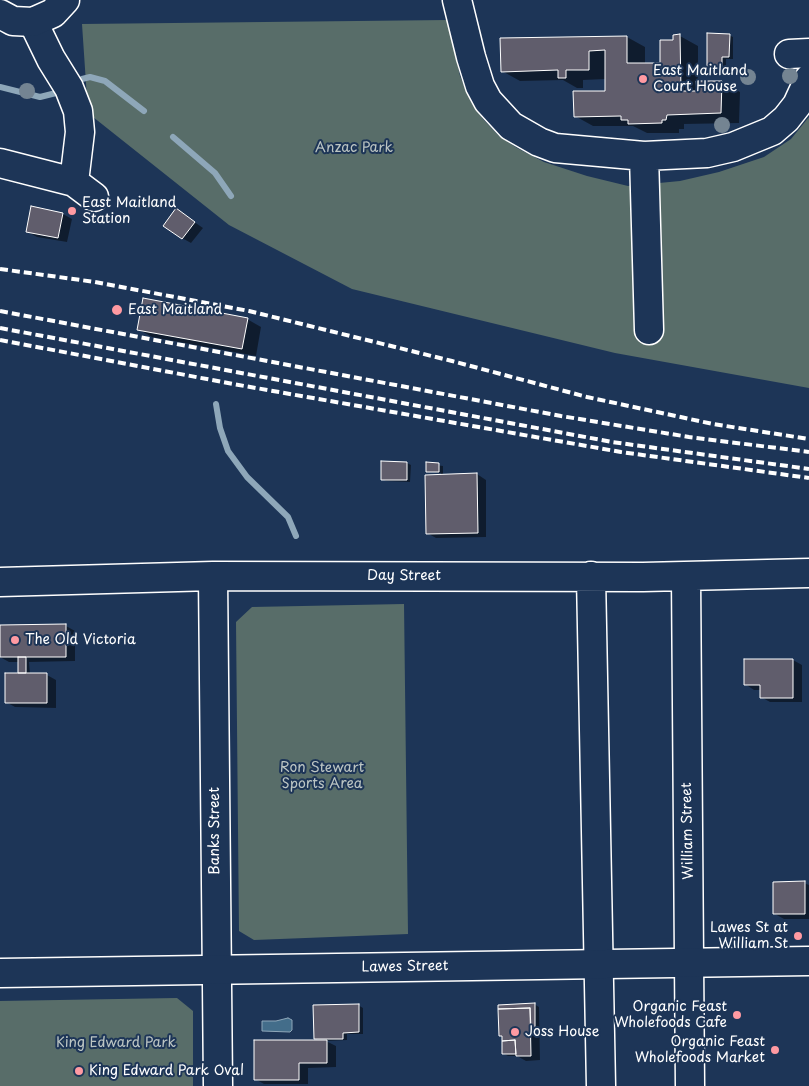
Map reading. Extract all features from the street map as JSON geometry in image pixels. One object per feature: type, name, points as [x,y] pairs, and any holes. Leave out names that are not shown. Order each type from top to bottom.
[{"type":"street","points":[[19,24],[53,14],[65,0]]},
{"type":"street","points":[[457,0],[463,30],[480,86],[498,114],[511,126],[540,142],[556,148],[644,156],[707,153],[755,139],[772,131],[786,120],[797,105],[809,79]]},
{"type":"street","points":[[0,14],[19,24],[51,59],[69,88],[78,111],[84,190],[0,163]]},
{"type":"street","points":[[644,156],[650,330]]},
{"type":"street","name":"Day Street","points":[[0,582],[213,576],[686,576],[809,573]]},
{"type":"street","name":"Banks Street","points":[[213,576],[218,1086]]},
{"type":"street","points":[[591,576],[601,1086]]},
{"type":"street","name":"William Street","points":[[686,576],[690,1086]]},
{"type":"street","name":"Lawes Street","points":[[0,973],[809,961]]},
{"type":"green space","name":"Anzac Park","points":[[448,20],[460,76],[471,102],[483,119],[499,136],[517,148],[544,162],[587,176],[628,186],[680,181],[719,172],[764,157],[791,139],[809,117],[809,388],[615,353],[352,289],[229,225],[88,113],[82,24]]},
{"type":"green space","name":"Ron Stewart Sports Area","points":[[404,604],[408,934],[254,940],[239,931],[236,622],[252,607]]},
{"type":"green space","name":"King Edward Park","points":[[177,998],[193,1011],[193,1086],[0,1086],[0,1001]]},
{"type":"water","points":[[288,1018],[292,1020],[292,1030],[290,1032],[262,1031],[262,1021],[276,1021]]},
{"type":"building","points":[[707,33],[730,34],[729,57],[722,57],[722,68],[707,68]]},
{"type":"building","name":"East Maitland Court House","points":[[680,34],[681,91],[697,91],[696,81],[722,81],[721,113],[667,115],[666,120],[662,120],[662,123],[628,124],[628,120],[621,120],[621,116],[574,117],[573,91],[605,91],[605,50],[589,51],[589,70],[566,70],[566,78],[558,78],[558,70],[501,72],[500,38],[627,36],[627,63],[660,63],[660,40],[673,40],[673,35]]},
{"type":"building","points":[[31,206],[63,213],[58,238],[26,232]]},
{"type":"building","points":[[176,208],[195,222],[182,239],[163,226]]},
{"type":"building","points":[[143,298],[248,318],[242,349],[137,330]]},
{"type":"building","points":[[381,461],[407,462],[407,480],[381,480]]},
{"type":"building","points":[[426,462],[439,463],[439,472],[426,472]]},
{"type":"building","points":[[477,473],[478,533],[426,534],[425,475]]},
{"type":"building","points":[[66,624],[66,657],[0,657],[0,625]]},
{"type":"building","points":[[18,657],[26,657],[26,673],[18,673]]},
{"type":"building","points":[[744,659],[793,659],[793,698],[760,698],[760,685],[744,685]]},
{"type":"building","points":[[5,673],[47,673],[47,703],[5,703]]},
{"type":"building","points":[[805,881],[805,914],[773,914],[773,882]]},
{"type":"building","points":[[535,1003],[535,1029],[531,1029],[530,1008],[498,1009],[498,1005]]},
{"type":"building","points":[[359,1004],[359,1032],[343,1033],[343,1039],[314,1039],[313,1005]]},
{"type":"building","name":"Joss House","points":[[530,1008],[531,1056],[516,1056],[515,1040],[502,1041],[502,1036],[499,1036],[498,1009]]},
{"type":"building","points":[[254,1040],[327,1040],[327,1063],[299,1063],[299,1080],[254,1080]]},
{"type":"building","points":[[515,1040],[516,1054],[502,1054],[502,1041]]},
{"type":"waterway","points":[[82,79],[90,77],[105,81],[144,111]]},
{"type":"waterway","points":[[0,87],[40,97],[60,92]]},
{"type":"waterway","points":[[173,137],[215,173],[231,196]]},
{"type":"waterway","points":[[216,404],[220,428],[228,451],[247,477],[288,517],[296,536]]},
{"type":"railway","points":[[0,269],[95,282],[249,311],[452,361],[587,397],[713,424],[809,439]]},
{"type":"railway","points":[[0,311],[561,416],[689,437],[809,452]]},
{"type":"railway","points":[[0,328],[612,442],[809,469]]},
{"type":"railway","points":[[0,340],[233,384],[621,452],[809,478]]},
{"type":"place","name":"East Maitland Court House","points":[[643,79]]},
{"type":"place","name":"East Maitland Station","points":[[72,211]]},
{"type":"place","name":"East Maitland","points":[[117,310]]},
{"type":"place","name":"The Old Victoria","points":[[15,640]]},
{"type":"place","name":"Lawes St at William St","points":[[798,936]]},
{"type":"place","name":"Organic Feast Wholefoods Cafe","points":[[737,1015]]},
{"type":"place","name":"Joss House","points":[[515,1032]]},
{"type":"place","name":"Organic Feast Wholefoods Market","points":[[775,1050]]},
{"type":"place","name":"King Edward Park Oval","points":[[79,1071]]}]
